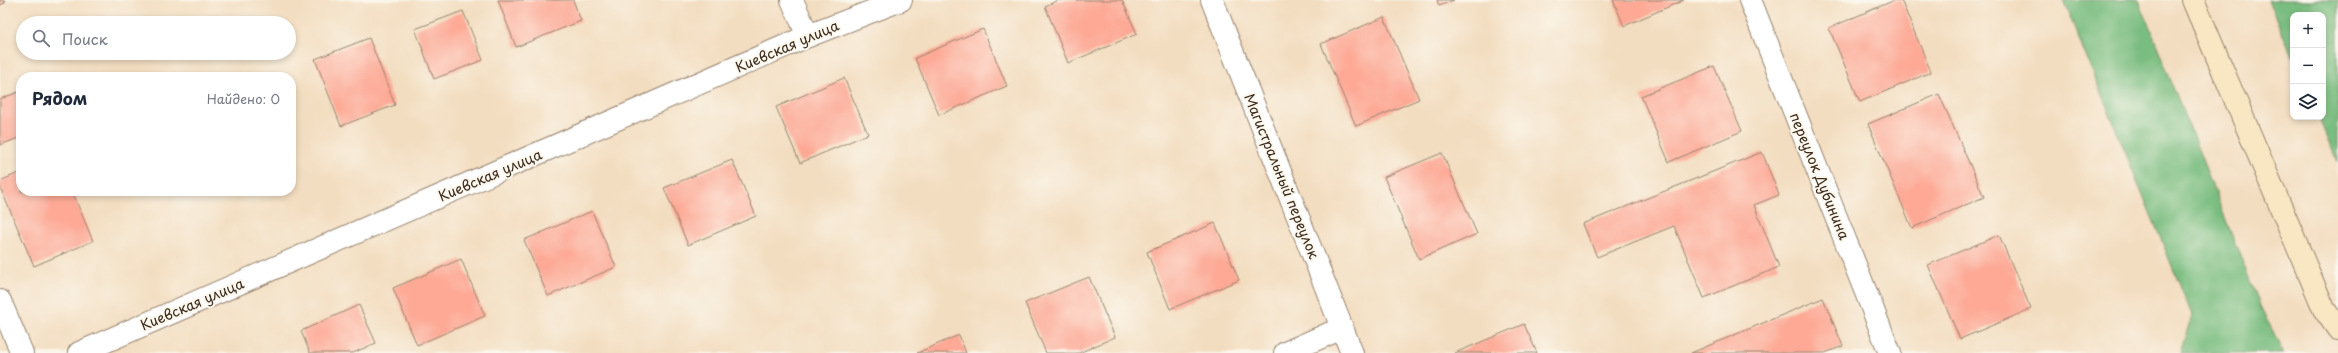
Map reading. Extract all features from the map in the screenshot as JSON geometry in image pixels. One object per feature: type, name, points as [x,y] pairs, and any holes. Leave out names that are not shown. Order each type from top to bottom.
[{"type":"street","points":[[792,0],[808,36]]},
{"type":"street","name":"Киевская улица","points":[[80,353],[808,36],[901,0]]},
{"type":"street","name":"Магистральный переулок","points":[[1212,0],[1352,353]]},
{"type":"street","name":"переулок Дубинина","points":[[1750,0],[1890,353]]},
{"type":"street","points":[[2193,0],[2324,309],[2338,329]]},
{"type":"street","points":[[0,301],[22,353]]},
{"type":"street","points":[[1285,353],[1342,328]]},
{"type":"green space","points":[[2063,0],[2139,0],[2260,306],[2284,353],[2180,353],[2192,315]]},
{"type":"green space","points":[[2268,0],[2338,0],[2338,163],[2319,120],[2326,120],[2326,12],[2290,12],[2290,51]]},
{"type":"building","points":[[0,0],[4,0],[5,3],[0,5]]},
{"type":"building","points":[[498,0],[573,0],[581,21],[516,47]]},
{"type":"building","points":[[1059,0],[1122,0],[1137,34],[1068,63],[1045,6]]},
{"type":"building","points":[[1437,0],[1454,0],[1439,6]]},
{"type":"building","points":[[1613,0],[1684,0],[1624,26]]},
{"type":"building","points":[[1895,0],[1901,0],[1931,72],[1860,102],[1829,28]]},
{"type":"building","points":[[463,11],[483,60],[434,79],[415,29]]},
{"type":"building","points":[[1384,17],[1419,99],[1356,126],[1321,44]]},
{"type":"building","points":[[983,29],[1007,86],[939,115],[915,58]]},
{"type":"building","points":[[369,38],[395,105],[341,126],[315,59]]},
{"type":"building","points":[[1714,66],[1742,131],[1669,162],[1641,96]]},
{"type":"building","points":[[844,78],[868,134],[800,163],[776,107]]},
{"type":"building","points":[[16,93],[16,139],[0,145],[0,99]]},
{"type":"building","points":[[1939,94],[1984,197],[1912,228],[1868,124]]},
{"type":"building","points":[[1762,152],[1779,195],[1754,205],[1779,267],[1704,298],[1674,226],[1597,257],[1583,224]]},
{"type":"building","points":[[1442,153],[1477,234],[1419,259],[1384,177]]},
{"type":"building","points":[[732,160],[756,216],[688,245],[664,188]]},
{"type":"building","points":[[16,174],[16,196],[74,196],[93,241],[34,266],[0,187],[0,181]]},
{"type":"building","points":[[592,211],[616,267],[548,296],[524,240]]},
{"type":"building","points":[[1215,223],[1239,280],[1170,309],[1147,252]]},
{"type":"building","points":[[1999,235],[2031,309],[1960,339],[1928,265]]},
{"type":"building","points":[[461,259],[485,316],[417,345],[393,288]]},
{"type":"building","points":[[1089,277],[1115,337],[1079,353],[1046,353],[1025,303]]},
{"type":"building","points":[[1823,298],[1843,346],[1825,353],[1691,353]]},
{"type":"building","points":[[359,305],[376,343],[353,353],[310,353],[301,331]]},
{"type":"building","points":[[1524,324],[1537,353],[1455,353]]},
{"type":"building","points":[[959,335],[966,353],[917,353]]}]
